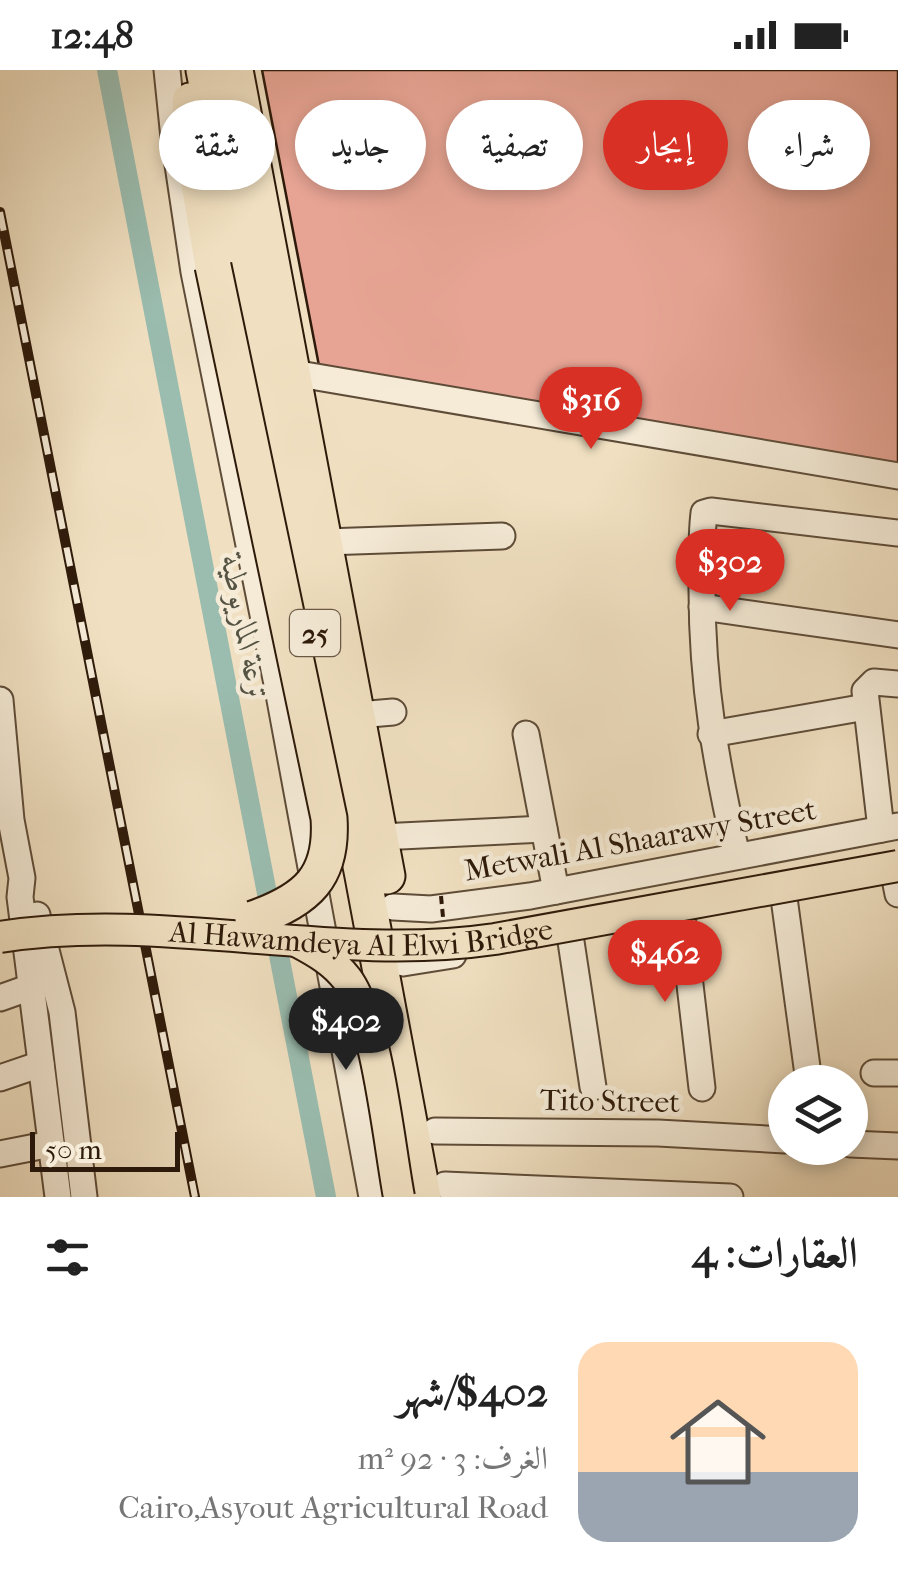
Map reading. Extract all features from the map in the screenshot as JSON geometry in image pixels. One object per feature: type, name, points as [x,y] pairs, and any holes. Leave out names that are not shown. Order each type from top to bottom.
[{"type":"highway","points":[[192,70],[189,90],[194,154],[213,266],[328,818],[330,843],[315,883],[296,900],[254,919]]},
{"type":"highway","name":"25","points":[[204,70],[370,912],[438,1193]]},
{"type":"highway","name":"25","points":[[235,70],[325,542],[375,714],[380,838],[434,1131],[438,1193]]},
{"type":"main road","name":"Al Hawamdeya Al Elwi Bridge","points":[[15,898],[73,913],[445,927],[509,920],[892,834]]},
{"type":"main road","name":"Al Hawamdeya Al Elwi Bridge","points":[[0,937],[94,929],[414,946],[468,943],[897,879]]},
{"type":"main road","points":[[295,941],[333,964],[358,998],[376,1065],[398,1197]]},
{"type":"street","points":[[167,70],[194,272],[278,689],[372,1197]]},
{"type":"street","points":[[293,373],[898,476]]},
{"type":"street","points":[[737,856],[711,734],[702,607],[703,516],[706,512],[898,533]]},
{"type":"street","points":[[325,542],[502,536]]},
{"type":"street","points":[[702,607],[898,634]]},
{"type":"street","points":[[892,834],[866,691],[878,681],[898,684]]},
{"type":"street","points":[[0,700],[6,820],[15,898],[31,987],[58,1197]]},
{"type":"street","points":[[711,734],[866,706]]},
{"type":"street","points":[[526,734],[556,891]]},
{"type":"street","points":[[380,838],[544,829]]},
{"type":"street","name":"Metwali Al Shaarawy Street","points":[[393,906],[460,906],[737,856],[892,834]]},
{"type":"street","points":[[404,963],[897,879]]},
{"type":"street","points":[[15,898],[62,1012],[84,1197]]},
{"type":"street","points":[[784,898],[807,1065]]},
{"type":"street","points":[[682,916],[702,1088]]},
{"type":"street","points":[[570,935],[593,1087]]},
{"type":"street","points":[[0,998],[31,987]]},
{"type":"street","points":[[0,1078],[41,1064]]},
{"type":"street","points":[[658,1133],[768,1127]]},
{"type":"street","name":"Tito Street","points":[[434,1131],[658,1133],[768,1139]]},
{"type":"street","points":[[0,1154],[52,1144]]},
{"type":"street","points":[[868,1145],[898,1146]]},
{"type":"street","points":[[438,1193],[730,1197]]},
{"type":"path","points":[[441,896],[445,927]]},
{"type":"building","points":[[262,70],[898,70],[898,471],[320,371],[275,137],[275,100],[268,100]]},
{"type":"waterway","name":"ترعة الماريوطية","points":[[107,70],[326,1197]]},
{"type":"railway","points":[[0,212],[195,1197]]}]
